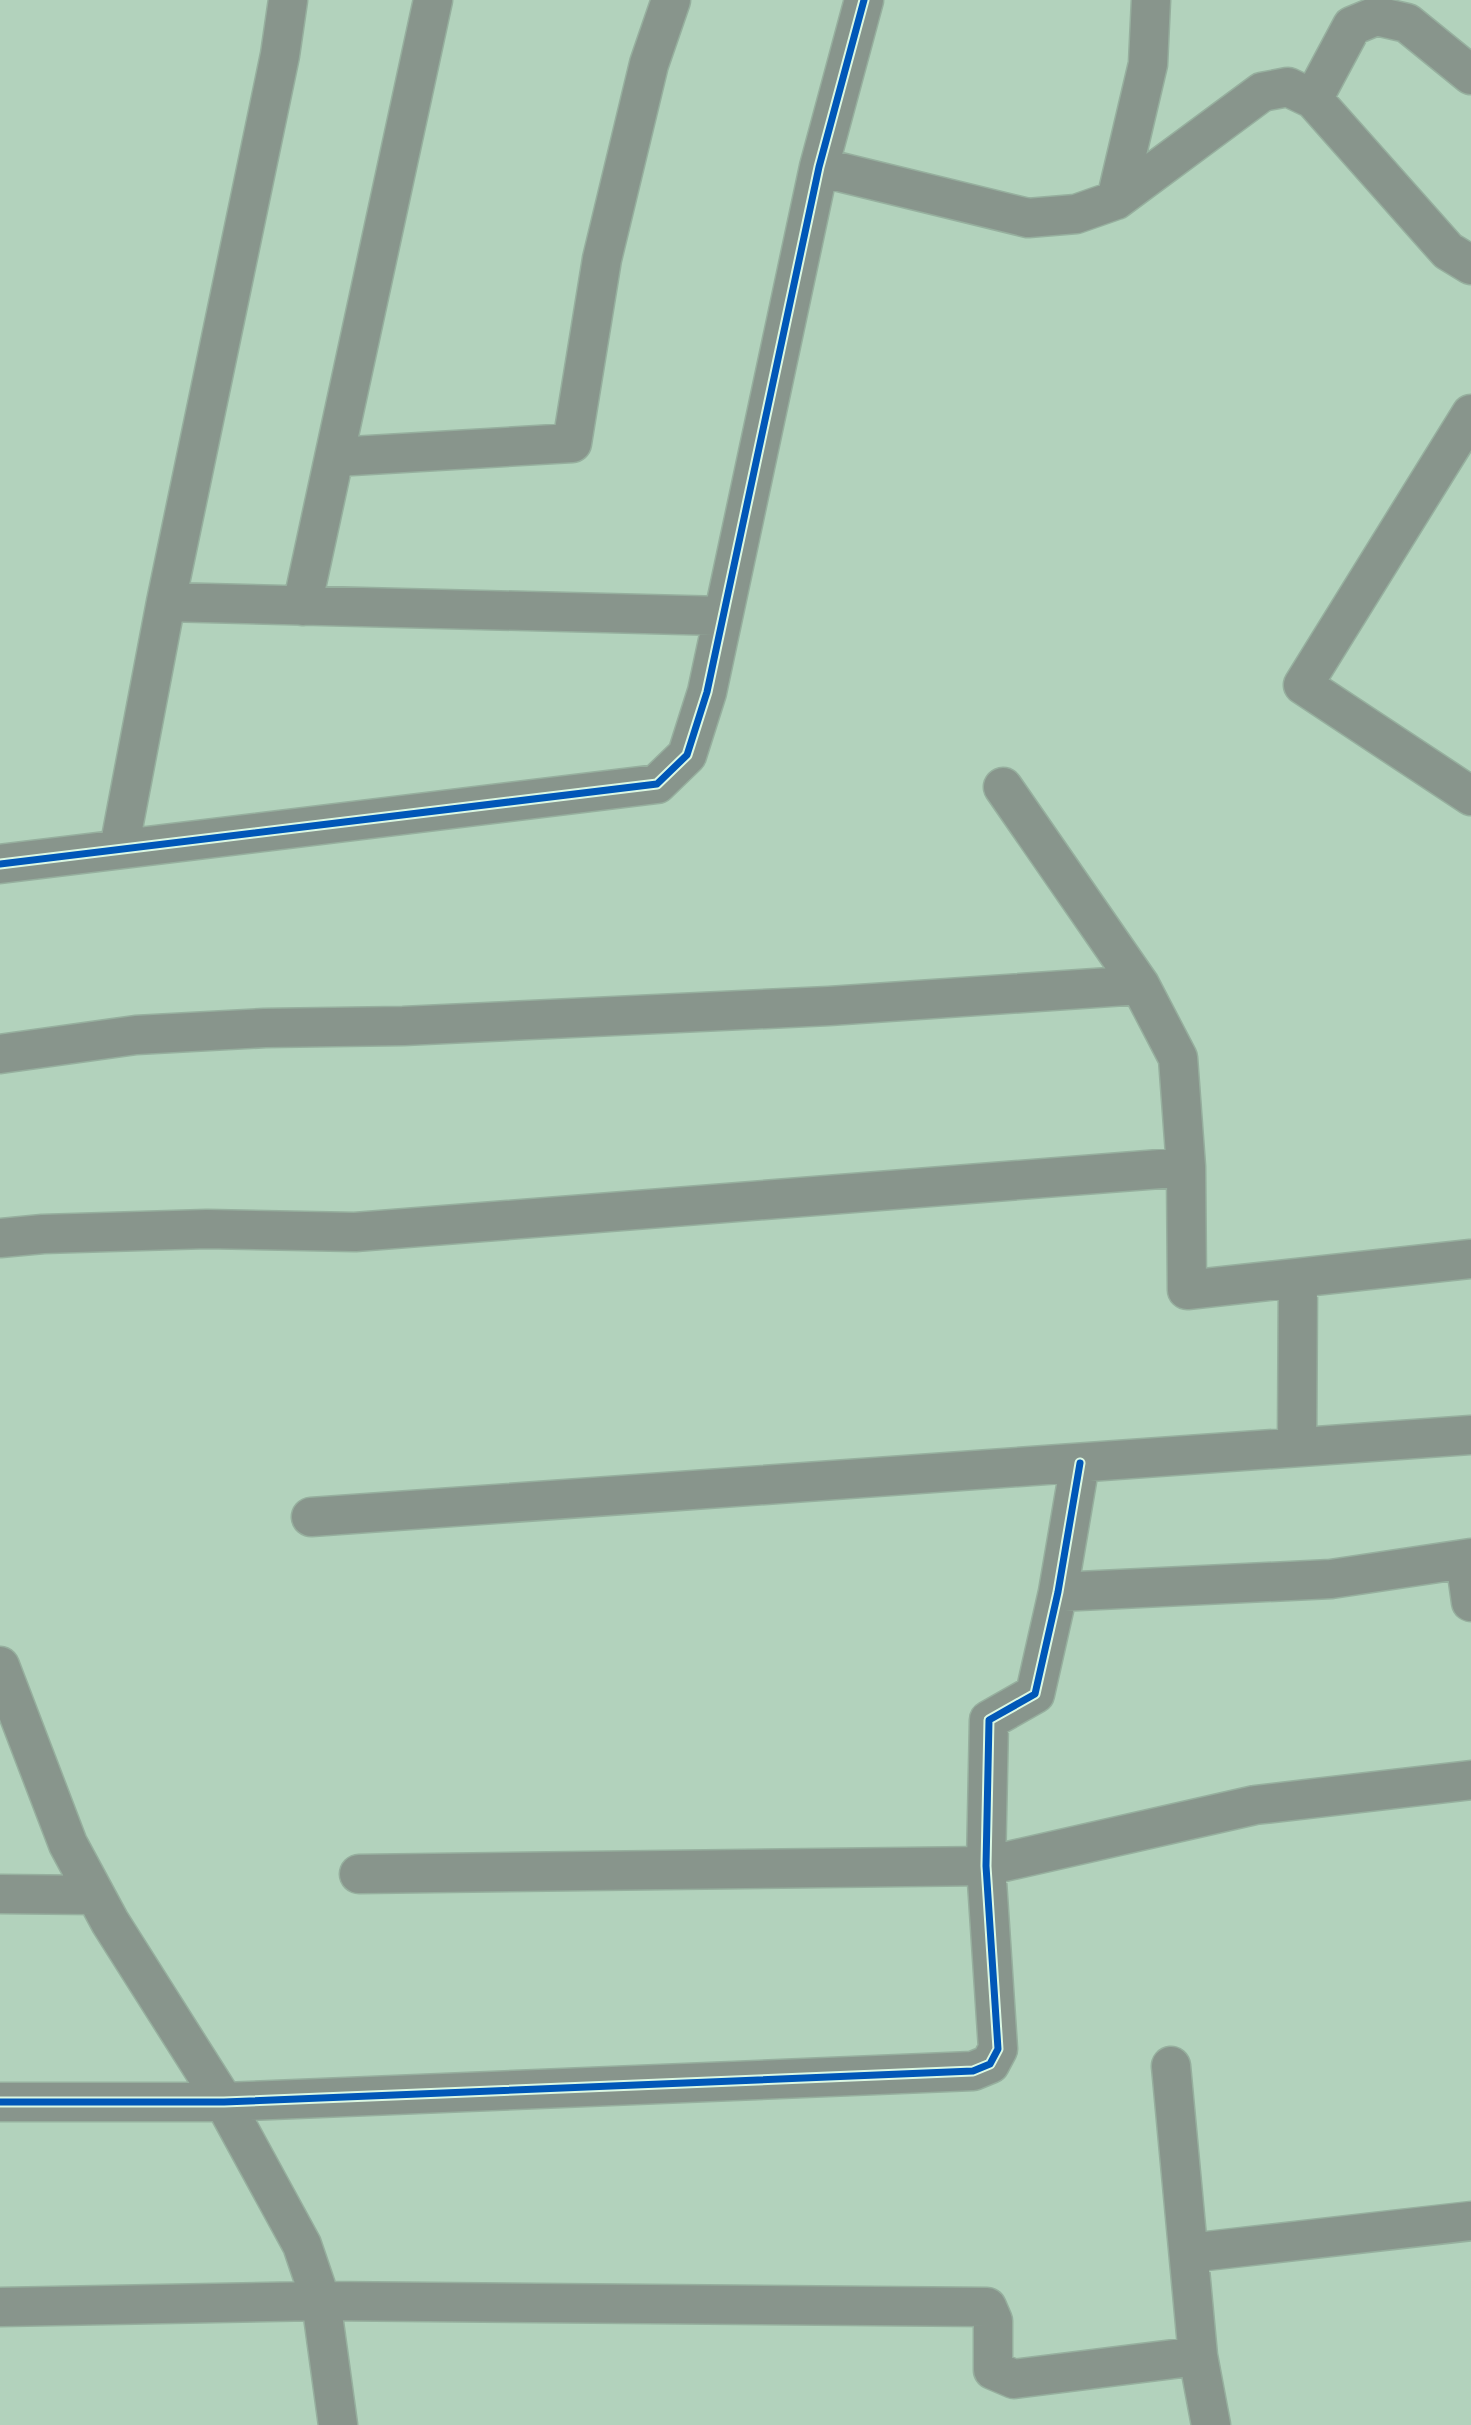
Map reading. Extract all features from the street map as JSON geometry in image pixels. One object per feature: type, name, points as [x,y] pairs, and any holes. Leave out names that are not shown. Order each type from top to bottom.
[{"type":"street","points":[[119,849],[166,602],[280,55],[288,0]]},
{"type":"street","points":[[302,606],[433,0]]},
{"type":"street","points":[[335,457],[572,443],[602,260],[649,64],[671,0]]},
{"type":"street","points":[[0,864],[657,784],[687,755],[706,692],[819,167],[864,0]]},
{"type":"street","points":[[1116,200],[1148,64],[1151,0]]},
{"type":"street","points":[[1313,99],[1352,26],[1376,16],[1407,23],[1471,75]]},
{"type":"street","points":[[819,167],[1028,218],[1076,214],[1116,200],[1262,92],[1288,87],[1313,99],[1448,251],[1471,265]]},
{"type":"street","points":[[1471,414],[1459,458],[1303,685],[1471,796]]},
{"type":"street","points":[[166,602],[723,616]]},
{"type":"street","points":[[1003,787],[1140,985],[1178,1058],[1186,1167],[1187,1290],[1471,1259]]},
{"type":"street","points":[[0,1054],[136,1035],[265,1028],[403,1026],[802,1007],[1140,985]]},
{"type":"street","points":[[0,1238],[195,1229],[355,1232],[1186,1167]]},
{"type":"street","points":[[1297,1447],[1298,1278]]},
{"type":"street","points":[[311,1517],[1471,1435]]},
{"type":"street","points":[[0,2102],[224,2102],[973,2071],[990,2064],[998,2049],[986,1866],[989,1720],[1035,1694],[1058,1592],[1080,1463]]},
{"type":"street","points":[[1058,1592],[1331,1579],[1468,1559],[1471,1602]]},
{"type":"street","points":[[0,1666],[68,1844],[110,1922],[224,2102],[302,2245],[321,2301],[338,2425]]},
{"type":"street","points":[[359,1874],[986,1866],[1255,1805],[1471,1780]]},
{"type":"street","points":[[0,1894],[95,1895]]},
{"type":"street","points":[[1171,2066],[1199,2356],[1211,2425]]},
{"type":"street","points":[[1189,2253],[1471,2221]]},
{"type":"street","points":[[0,2307],[321,2301],[988,2308],[993,2321],[993,2370],[1014,2378],[1199,2356]]},
{"type":"cycle path","points":[[0,864],[657,784],[687,755],[707,692],[819,167],[864,0]]},
{"type":"cycle path","points":[[0,2102],[224,2102],[973,2071],[990,2064],[998,2049],[986,1866],[989,1720],[1035,1694],[1058,1592],[1080,1463]]}]
